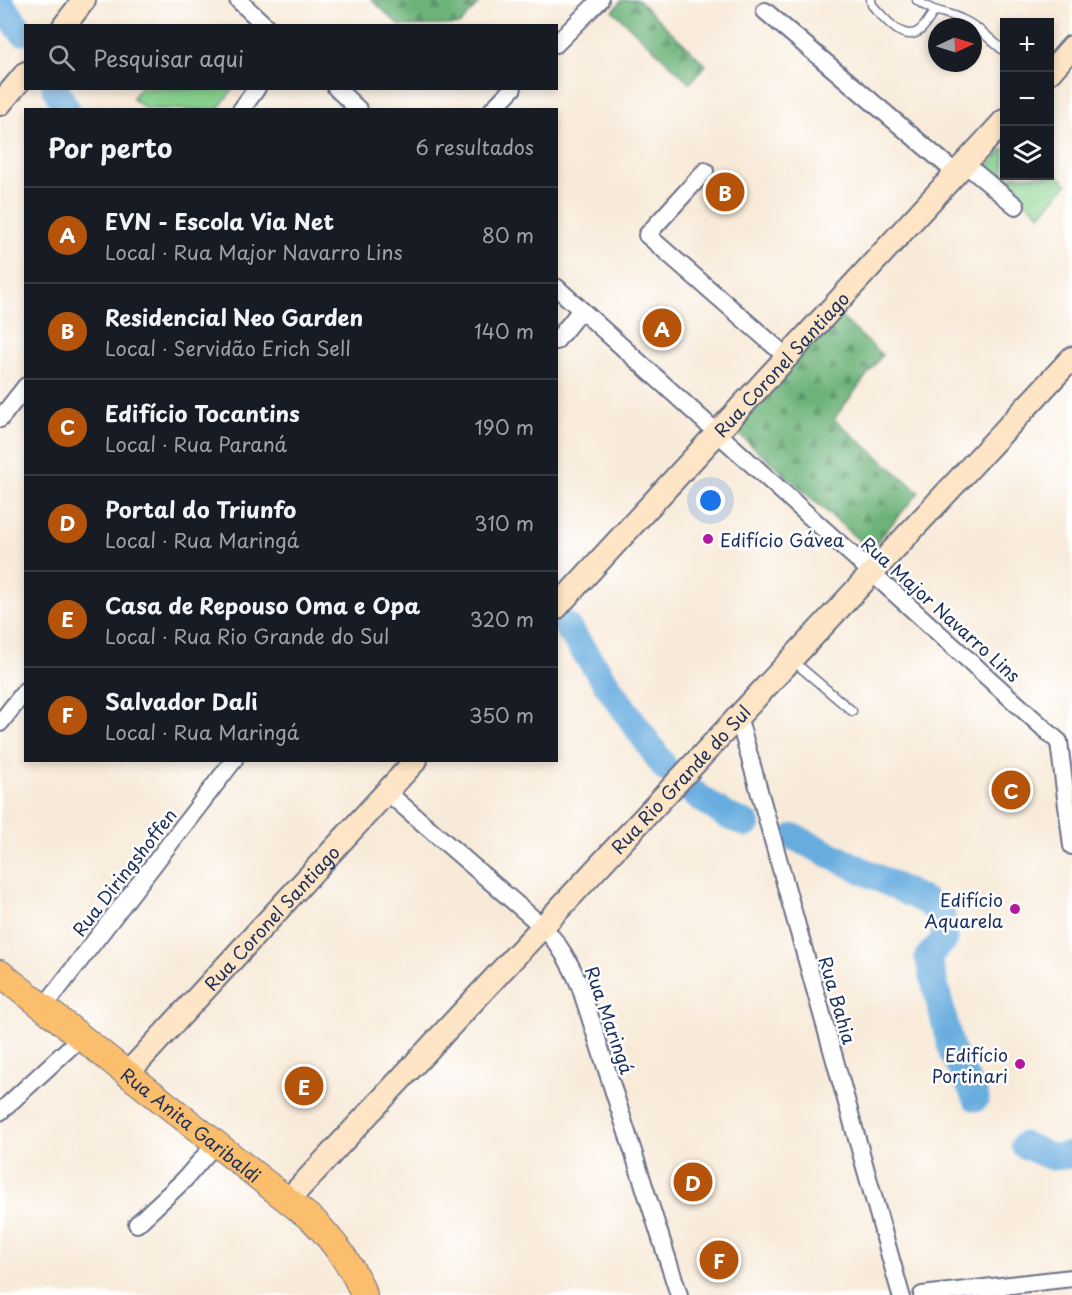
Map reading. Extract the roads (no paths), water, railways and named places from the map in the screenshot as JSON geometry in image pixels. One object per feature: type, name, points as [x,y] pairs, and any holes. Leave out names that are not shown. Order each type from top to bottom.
[{"type":"main road","points":[[66,24],[84,0]]},
{"type":"main road","points":[[1054,67],[1072,47]]},
{"type":"main road","points":[[0,104],[24,75]]},
{"type":"main road","name":"Rua Coronel Santiago","points":[[558,606],[1000,126]]},
{"type":"main road","name":"Rua Rio Grande do Sul","points":[[289,1199],[1072,358]]},
{"type":"main road","name":"Rua Coronel Santiago","points":[[127,1074],[414,762]]},
{"type":"main road","name":"Rua Anita Garibaldi","points":[[0,973],[314,1221],[332,1239],[351,1267],[364,1295]]},
{"type":"street","points":[[238,0],[264,24]]},
{"type":"street","points":[[558,42],[600,0]]},
{"type":"street","points":[[765,10],[960,168],[1016,206]]},
{"type":"street","points":[[242,108],[256,90]]},
{"type":"street","points":[[338,90],[357,108]]},
{"type":"street","points":[[494,108],[511,90]]},
{"type":"street","points":[[705,171],[647,235],[787,357]]},
{"type":"street","name":"Rua Major Navarro Lins","points":[[558,289],[872,572],[1066,741]]},
{"type":"street","points":[[558,338],[581,309]]},
{"type":"street","points":[[0,419],[24,389]]},
{"type":"street","points":[[0,723],[24,693]]},
{"type":"street","name":"Rua Bahia","points":[[738,717],[901,1295]]},
{"type":"street","points":[[1066,741],[1072,846]]},
{"type":"street","name":"Rua Diringshoffen","points":[[44,1007],[232,762]]},
{"type":"street","name":"Rua Maringá","points":[[387,792],[543,927],[558,943],[580,986],[679,1295]]},
{"type":"street","points":[[0,1112],[81,1037]]},
{"type":"street","points":[[137,1224],[184,1180],[216,1143]]},
{"type":"street","points":[[922,1295],[962,1293],[1072,1278]]},
{"type":"lane","points":[[870,0],[872,5],[902,33],[912,34],[920,30],[933,12]]},
{"type":"lane","points":[[917,0],[933,12],[959,17],[971,23],[1000,47]]},
{"type":"lane","points":[[791,660],[852,711]]},
{"type":"waterway","points":[[0,3],[22,32]]},
{"type":"waterway","points":[[56,90],[66,108]]},
{"type":"waterway","points":[[565,624],[666,769]]},
{"type":"waterway","points":[[688,789],[725,815],[747,824]]},
{"type":"waterway","points":[[794,837],[927,902],[942,916],[945,939],[928,957],[952,1052],[976,1098]]},
{"type":"waterway","points":[[1024,1145],[1052,1157],[1072,1155]]},
{"type":"place","name":"Residencial Neo Garden","points":[[725,192]]},
{"type":"place","name":"EVN - Escola Via Net","points":[[662,328]]},
{"type":"place","name":"Edifício Gávea","points":[[708,539]]},
{"type":"place","name":"Edifício Tocantins","points":[[1011,790]]},
{"type":"place","name":"Edifício Aquarela","points":[[1015,909]]},
{"type":"place","name":"Edifício Portinari","points":[[1020,1064]]},
{"type":"place","name":"Casa de Repouso Oma e Opa","points":[[304,1086]]},
{"type":"place","name":"Portal do Triunfo","points":[[693,1182]]},
{"type":"place","name":"Salvador Dali","points":[[719,1260]]}]
